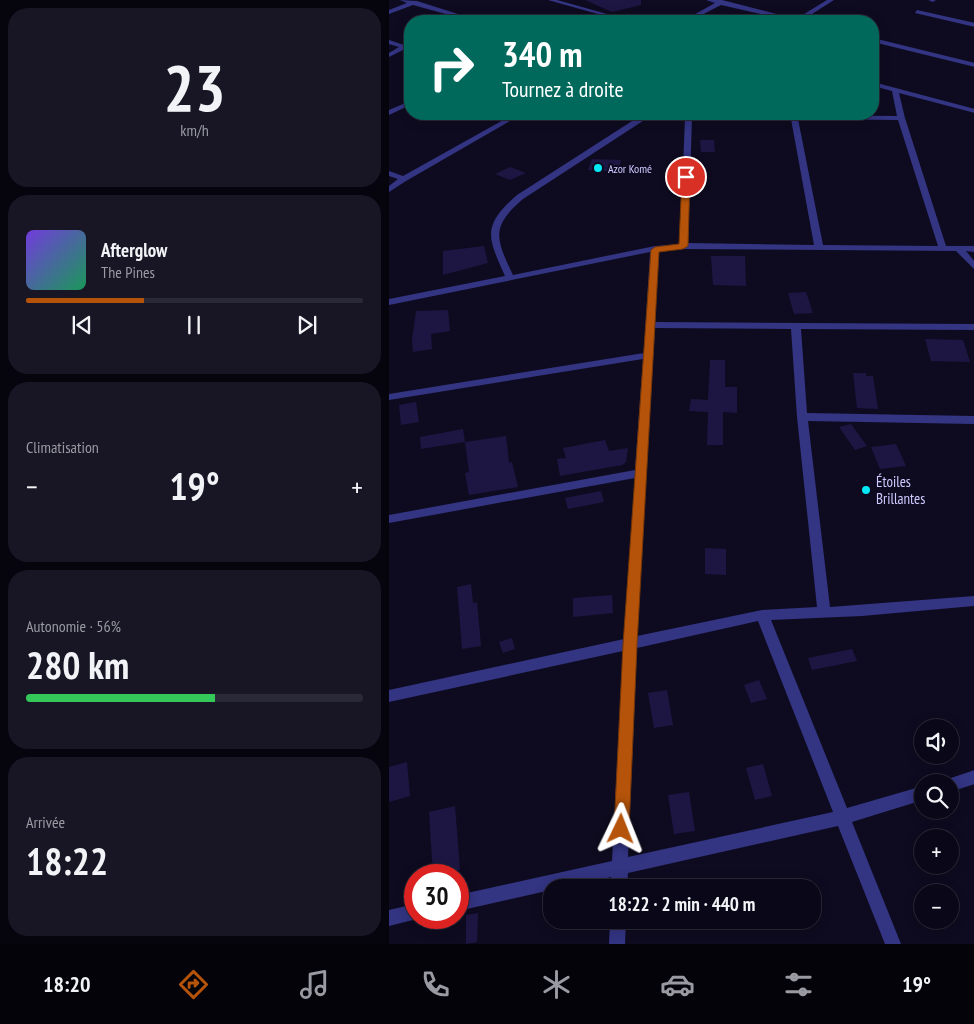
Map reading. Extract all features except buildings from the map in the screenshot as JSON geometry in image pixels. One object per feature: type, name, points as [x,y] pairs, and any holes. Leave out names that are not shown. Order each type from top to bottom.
[{"type":"street","points":[[403,0],[416,1],[459,15]]},
{"type":"street","points":[[551,0],[607,15]]},
{"type":"street","points":[[709,0],[723,1],[775,15]]},
{"type":"street","points":[[807,15],[831,0]]},
{"type":"street","points":[[389,12],[416,1]]},
{"type":"street","points":[[697,15],[723,1]]},
{"type":"street","points":[[917,12],[974,25]]},
{"type":"street","points":[[879,41],[974,65]]},
{"type":"street","points":[[389,42],[404,47]]},
{"type":"street","points":[[389,55],[404,49]]},
{"type":"street","points":[[879,86],[974,110]]},
{"type":"street","points":[[895,90],[901,118],[943,249]]},
{"type":"street","points":[[389,113],[404,106]]},
{"type":"street","points":[[879,118],[901,118]]},
{"type":"street","points":[[389,190],[403,179],[508,120]]},
{"type":"street","points":[[511,278],[494,238],[497,228],[509,206],[640,120]]},
{"type":"street","points":[[683,246],[689,120]]},
{"type":"street","points":[[794,120],[819,248]]},
{"type":"street","points":[[389,173],[403,179]]},
{"type":"street","points":[[389,302],[683,246],[974,249]]},
{"type":"street","points":[[959,249],[974,268]]},
{"type":"street","points":[[619,879],[630,645],[655,250]]},
{"type":"street","points":[[651,324],[974,327]]},
{"type":"street","points":[[796,326],[802,417],[825,612]]},
{"type":"street","points":[[389,397],[647,355]]},
{"type":"street","points":[[802,417],[974,420]]},
{"type":"street","points":[[389,519],[641,473]]},
{"type":"street","points":[[389,696],[762,615],[862,610],[974,600]]},
{"type":"street","points":[[762,615],[893,944]]},
{"type":"street","points":[[959,781],[974,777]]},
{"type":"street","points":[[469,900],[843,817],[914,796]]},
{"type":"street","points":[[389,918],[404,915]]},
{"type":"street","points":[[617,944],[618,929]]},
{"type":"place","name":"Azor Komé","points":[[598,168]]},
{"type":"place","name":"Étoiles Brillantes","points":[[866,490]]},
{"type":"route","points":[[621,829],[647,355],[651,324],[655,250],[683,246],[686,177]]}]
